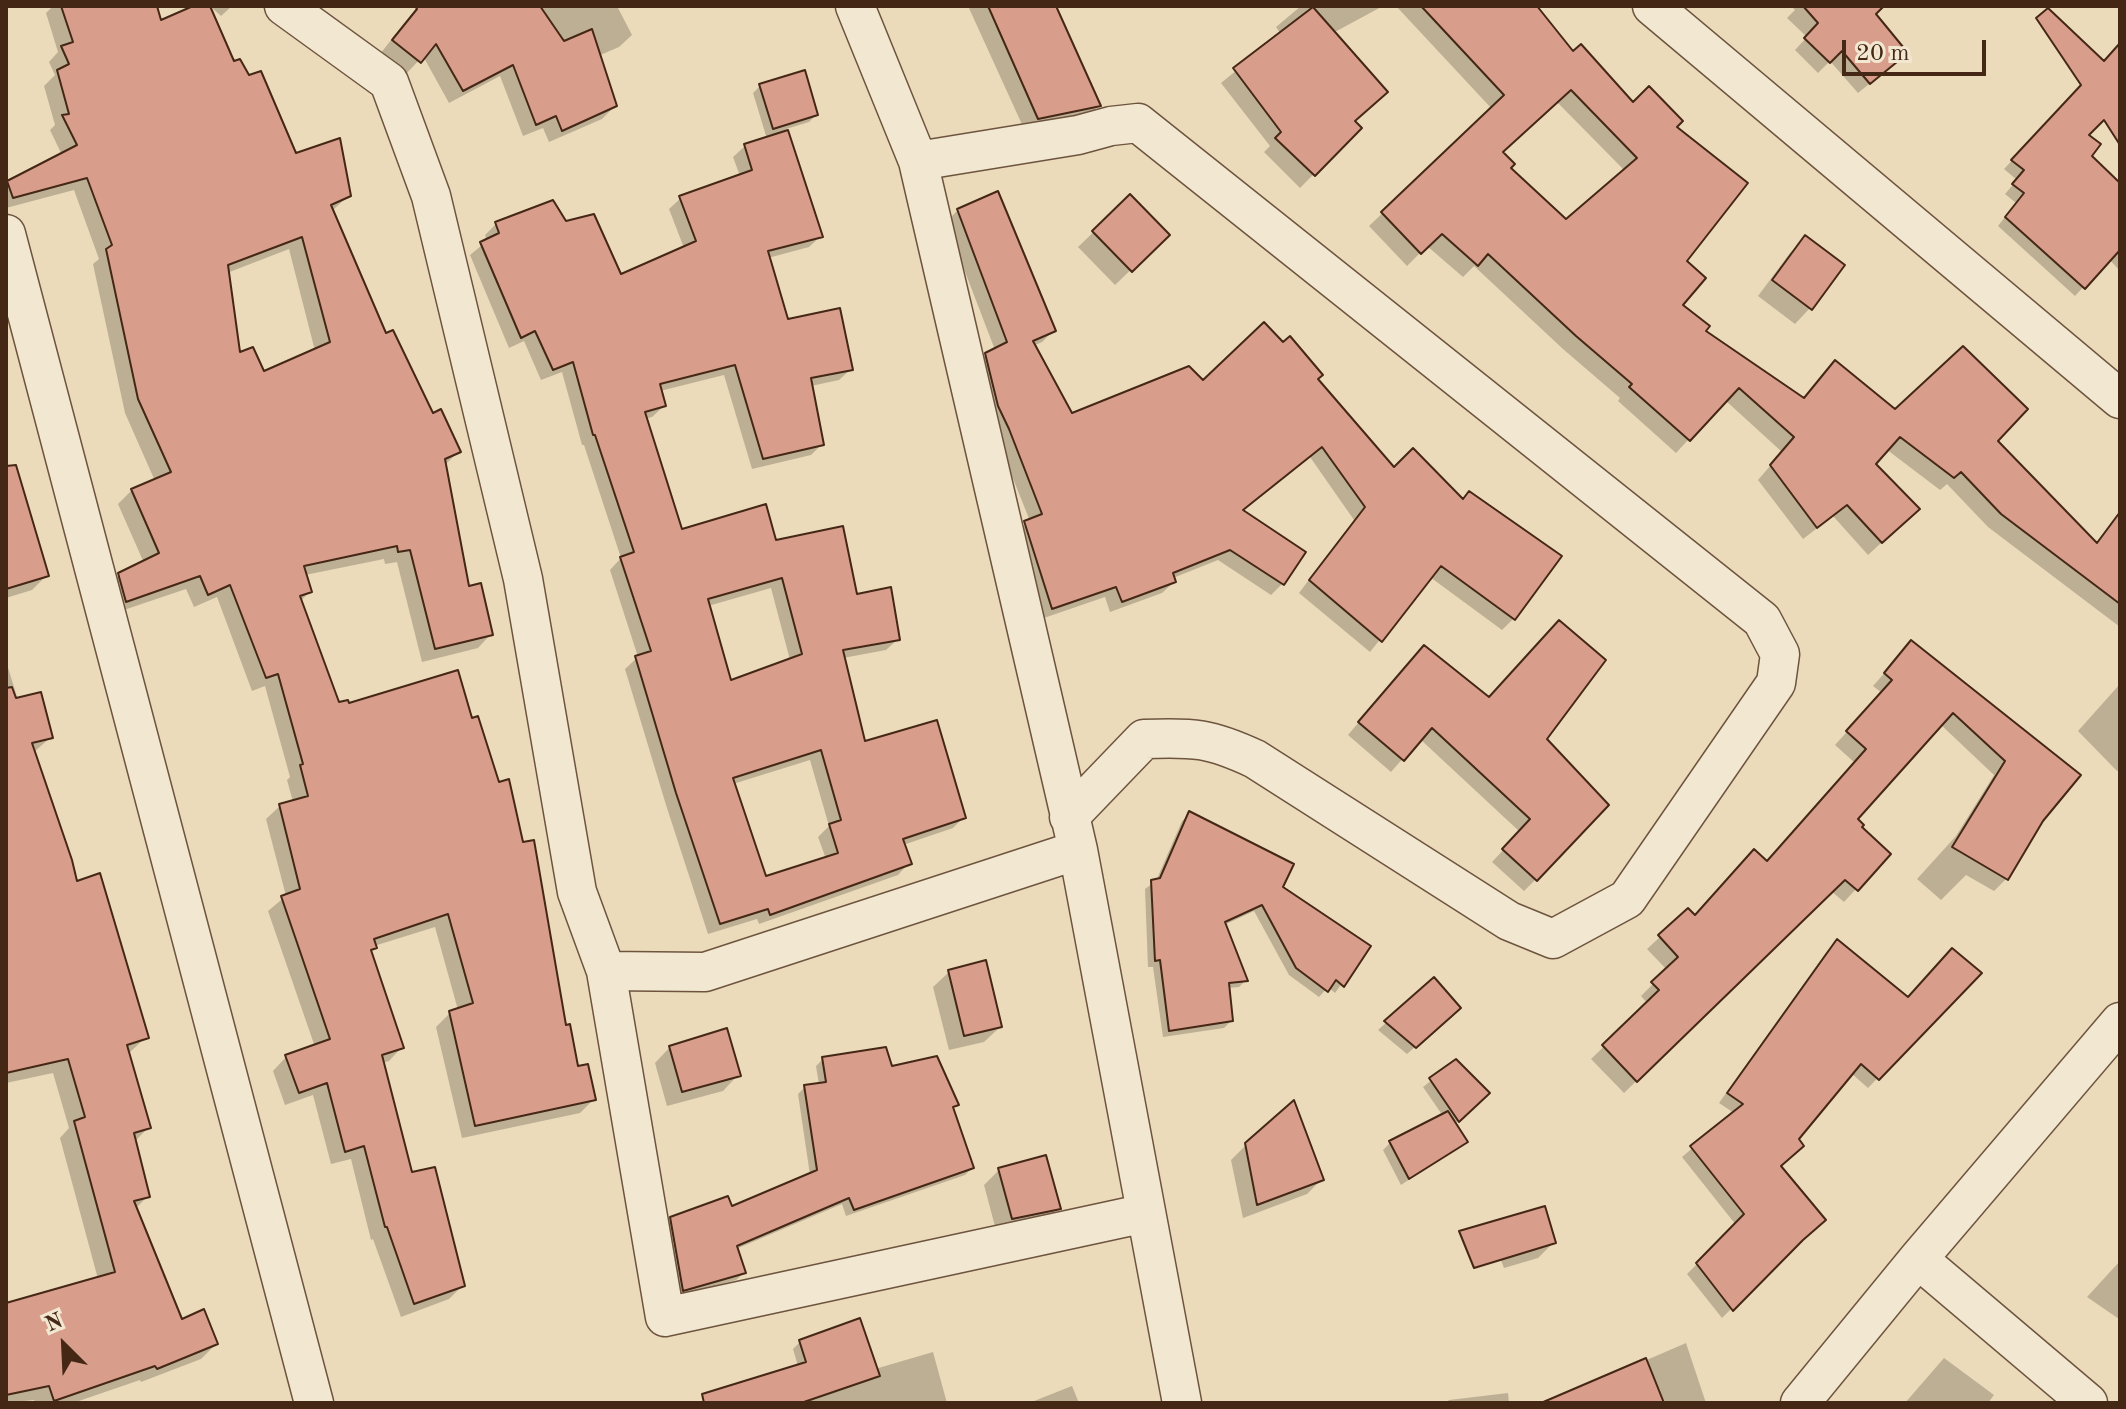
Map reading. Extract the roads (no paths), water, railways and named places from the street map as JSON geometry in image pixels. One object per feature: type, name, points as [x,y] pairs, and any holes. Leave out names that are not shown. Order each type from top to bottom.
[{"type":"street","points":[[284,6],[389,82],[431,196],[523,579],[577,892],[606,971],[665,1317],[1146,1213]]},
{"type":"street","points":[[855,6],[918,161],[1073,833],[1182,1403]]},
{"type":"street","points":[[1652,6],[2120,399]]},
{"type":"street","points":[[606,971],[705,972],[1073,833],[1144,739],[1192,737],[1224,745],[1255,759],[1509,921],[1553,939],[1627,899],[1776,683],[1780,654],[1762,620],[1138,123],[918,161]]},
{"type":"street","points":[[6,234],[309,1402]]},
{"type":"street","points":[[1800,1403],[2120,1022]]},
{"type":"street","points":[[1918,1259],[2088,1403]]}]
